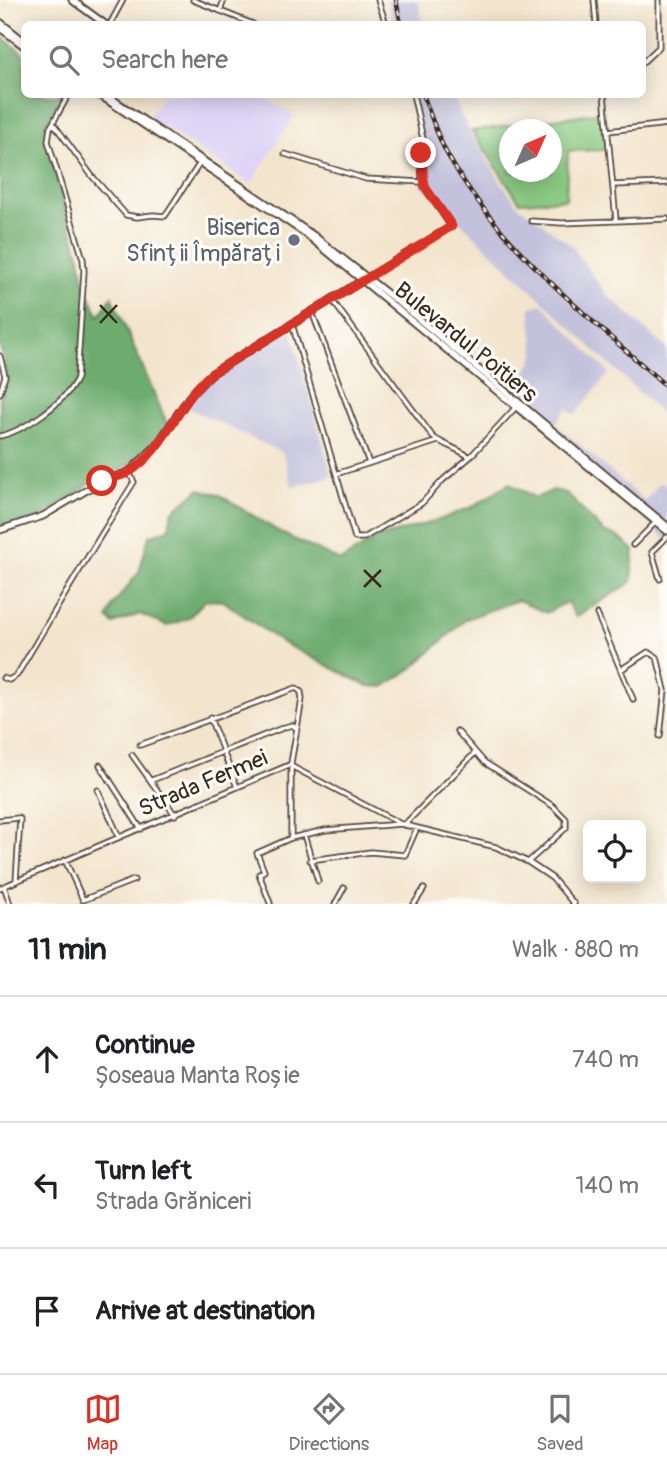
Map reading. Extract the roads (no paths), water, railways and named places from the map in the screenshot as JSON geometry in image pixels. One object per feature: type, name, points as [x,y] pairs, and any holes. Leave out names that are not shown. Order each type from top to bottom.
[{"type":"main road","points":[[72,0],[101,21]]},
{"type":"main road","points":[[0,22],[21,40]]},
{"type":"main road","points":[[0,28],[21,41]]},
{"type":"main road","name":"Bulevardul Poitiers","points":[[104,98],[296,227],[365,279]]},
{"type":"main road","name":"Bulevardul Poitiers","points":[[111,98],[299,224],[667,528]]},
{"type":"main road","points":[[0,530],[43,516],[102,481],[129,472],[157,445],[201,382],[365,279]]},
{"type":"main road","name":"Bulevardul Poitiers","points":[[517,404],[667,528]]},
{"type":"street","points":[[112,21],[123,0]]},
{"type":"street","points":[[193,0],[245,21]]},
{"type":"street","points":[[220,11],[224,0]]},
{"type":"street","points":[[378,0],[385,21]]},
{"type":"street","points":[[594,0],[596,21]]},
{"type":"street","points":[[646,60],[659,47],[659,0]]},
{"type":"street","points":[[0,436],[26,425],[43,413],[68,393],[77,379],[83,259],[50,149],[48,134],[67,98]]},
{"type":"street","points":[[365,279],[452,226],[422,182],[421,153],[425,148],[414,98]]},
{"type":"street","points":[[604,98],[616,220]]},
{"type":"street","points":[[53,123],[92,176],[126,215],[165,216],[200,163]]},
{"type":"street","points":[[608,131],[667,124]]},
{"type":"street","points":[[285,154],[366,179],[422,182]]},
{"type":"street","points":[[613,185],[667,183]]},
{"type":"street","points":[[531,221],[562,223],[667,219]]},
{"type":"street","points":[[332,300],[433,437],[470,457]]},
{"type":"street","points":[[312,312],[369,463]]},
{"type":"street","points":[[292,324],[353,536],[360,540],[422,503],[470,457],[517,404]]},
{"type":"street","points":[[0,356],[5,376],[0,393]]},
{"type":"street","points":[[337,474],[439,441]]},
{"type":"street","points":[[4,678],[9,681],[17,674],[59,607],[77,571],[134,482],[129,472]]},
{"type":"street","points":[[633,545],[657,522]]},
{"type":"street","points":[[660,579],[652,552],[667,537]]},
{"type":"street","points":[[597,614],[634,699]]},
{"type":"street","points":[[622,669],[648,652],[657,657],[665,690],[660,736]]},
{"type":"street","points":[[140,745],[292,688],[299,690],[302,699],[291,766],[291,838]]},
{"type":"street","points":[[210,718],[237,787]]},
{"type":"street","points":[[152,780],[285,727],[292,725],[296,728]]},
{"type":"street","points":[[457,731],[474,753],[496,771],[553,806],[566,819],[566,828],[528,862]]},
{"type":"street","points":[[270,903],[259,874],[264,871],[257,853],[291,838],[325,830],[402,824],[474,753]]},
{"type":"street","points":[[132,755],[175,815]]},
{"type":"street","points":[[100,765],[141,829]]},
{"type":"street","name":"Strada Fermei","points":[[2,887],[291,766],[402,824],[496,847],[528,862],[552,878],[574,904]]},
{"type":"street","points":[[98,790],[120,837]]},
{"type":"street","points":[[0,820],[19,818],[16,881]]},
{"type":"street","points":[[310,860],[371,852],[405,855],[417,828]]},
{"type":"street","points":[[304,835],[318,881]]},
{"type":"street","points":[[65,860],[83,900],[134,880]]},
{"type":"street","points":[[2,887],[10,904]]},
{"type":"street","points":[[335,904],[344,888]]},
{"type":"street","points":[[414,904],[424,889]]},
{"type":"railway","points":[[396,0],[400,21]]},
{"type":"railway","points":[[424,98],[447,154],[468,188],[493,220],[547,279],[667,387]]},
{"type":"place","name":"Biserica Sfinții Împărați","points":[[294,240]]}]
